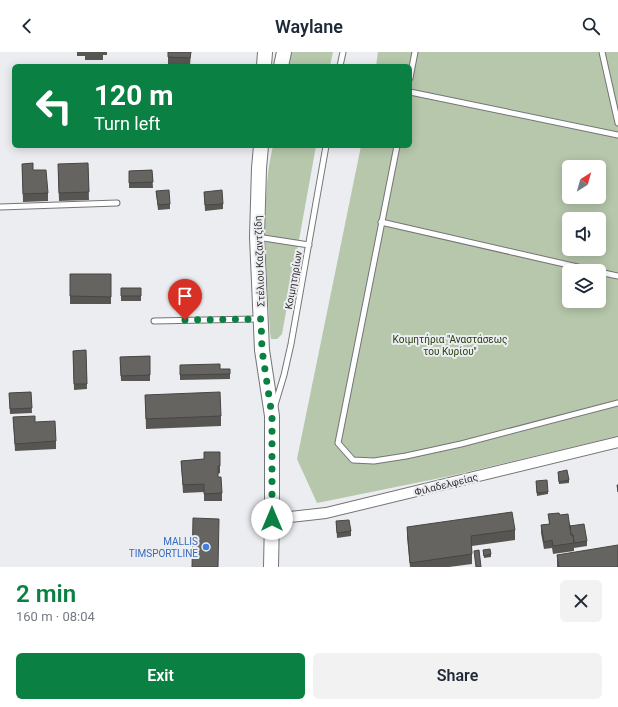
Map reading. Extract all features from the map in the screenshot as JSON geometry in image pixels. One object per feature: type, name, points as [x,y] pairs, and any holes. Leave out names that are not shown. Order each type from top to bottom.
[{"type":"main road","points":[[264,64],[265,52]]},
{"type":"main road","points":[[281,64],[284,52]]},
{"type":"main road","name":"Στέλιου Καζαντζίδη","points":[[262,148],[259,168],[256,237],[262,350],[272,416],[271,567]]},
{"type":"street","name":"Φιλαδελφείας","points":[[272,519],[326,513],[618,442]]},
{"type":"lane","points":[[340,64],[343,52]]},
{"type":"lane","points":[[412,68],[415,52]]},
{"type":"lane","points":[[602,52],[618,124]]},
{"type":"lane","points":[[412,92],[618,135]]},
{"type":"lane","name":"Κοιμητηρίων","points":[[272,416],[291,344],[326,148]]},
{"type":"lane","points":[[397,148],[338,443],[353,460],[374,461],[406,456],[461,444],[618,403]]},
{"type":"lane","points":[[0,207],[117,204]]},
{"type":"lane","points":[[381,222],[564,264]]},
{"type":"lane","points":[[256,237],[309,245]]},
{"type":"lane","points":[[606,273],[618,276]]},
{"type":"lane","points":[[154,321],[261,319]]},
{"type":"green space","points":[[290,52],[333,52],[330,64],[287,64]]},
{"type":"green space","name":"Κοιμητήρια \"Αναστάσεως του Κυρίου\"","points":[[378,52],[618,52],[618,436],[450,476],[317,503],[297,459],[361,148],[412,148],[412,64],[376,64]]},
{"type":"green space","points":[[273,148],[316,148],[282,334],[277,339],[271,339],[266,272],[265,213],[269,163]]},
{"type":"building","points":[[168,52],[191,52],[190,58],[168,57]]},
{"type":"building","points":[[33,163],[33,170],[46,170],[48,193],[23,194],[22,164]]},
{"type":"building","points":[[88,163],[89,192],[59,193],[58,164]]},
{"type":"building","points":[[152,170],[153,182],[129,183],[129,171]]},
{"type":"building","points":[[169,190],[170,204],[158,205],[156,191]]},
{"type":"building","points":[[222,190],[223,204],[205,205],[204,192]]},
{"type":"building","points":[[70,274],[111,274],[111,297],[70,296]]},
{"type":"building","points":[[121,288],[141,288],[141,296],[121,296]]},
{"type":"building","points":[[86,350],[87,384],[74,384],[73,351]]},
{"type":"building","points":[[150,356],[150,375],[121,376],[120,357]]},
{"type":"building","points":[[220,364],[220,369],[230,369],[230,374],[180,375],[180,365]]},
{"type":"building","points":[[31,392],[32,408],[10,409],[9,393]]},
{"type":"building","points":[[220,392],[221,416],[146,419],[145,395]]},
{"type":"building","points":[[35,416],[35,422],[55,421],[56,441],[15,444],[13,417]]},
{"type":"building","points":[[204,452],[220,452],[218,477],[221,477],[222,493],[204,494],[204,484],[183,485],[181,461],[204,459]]},
{"type":"building","points":[[567,470],[569,480],[559,482],[558,472]]},
{"type":"building","points":[[547,480],[548,492],[537,493],[536,481]]},
{"type":"building","points":[[512,512],[515,530],[471,536],[472,554],[410,563],[407,527]]},
{"type":"building","points":[[559,513],[560,515],[568,514],[571,535],[573,535],[574,543],[553,546],[552,540],[544,542],[541,525],[550,524],[548,514]]},
{"type":"building","name":"MALLIS TIMSPORTLINE","points":[[193,518],[219,519],[218,567],[192,567]]},
{"type":"building","points":[[349,520],[351,531],[337,533],[336,521]]},
{"type":"building","points":[[584,524],[587,541],[574,543],[570,526]]},
{"type":"building","points":[[618,545],[618,567],[559,567],[557,555]]},
{"type":"building","points":[[490,549],[491,554],[484,556],[483,550]]},
{"type":"building","points":[[479,550],[481,567],[476,567],[474,551]]},
{"type":"place","name":"MALLIS TIMSPORTLINE","points":[[206,547]]},
{"type":"route","points":[[185,320],[261,319],[262,350],[272,416],[272,519]]}]
